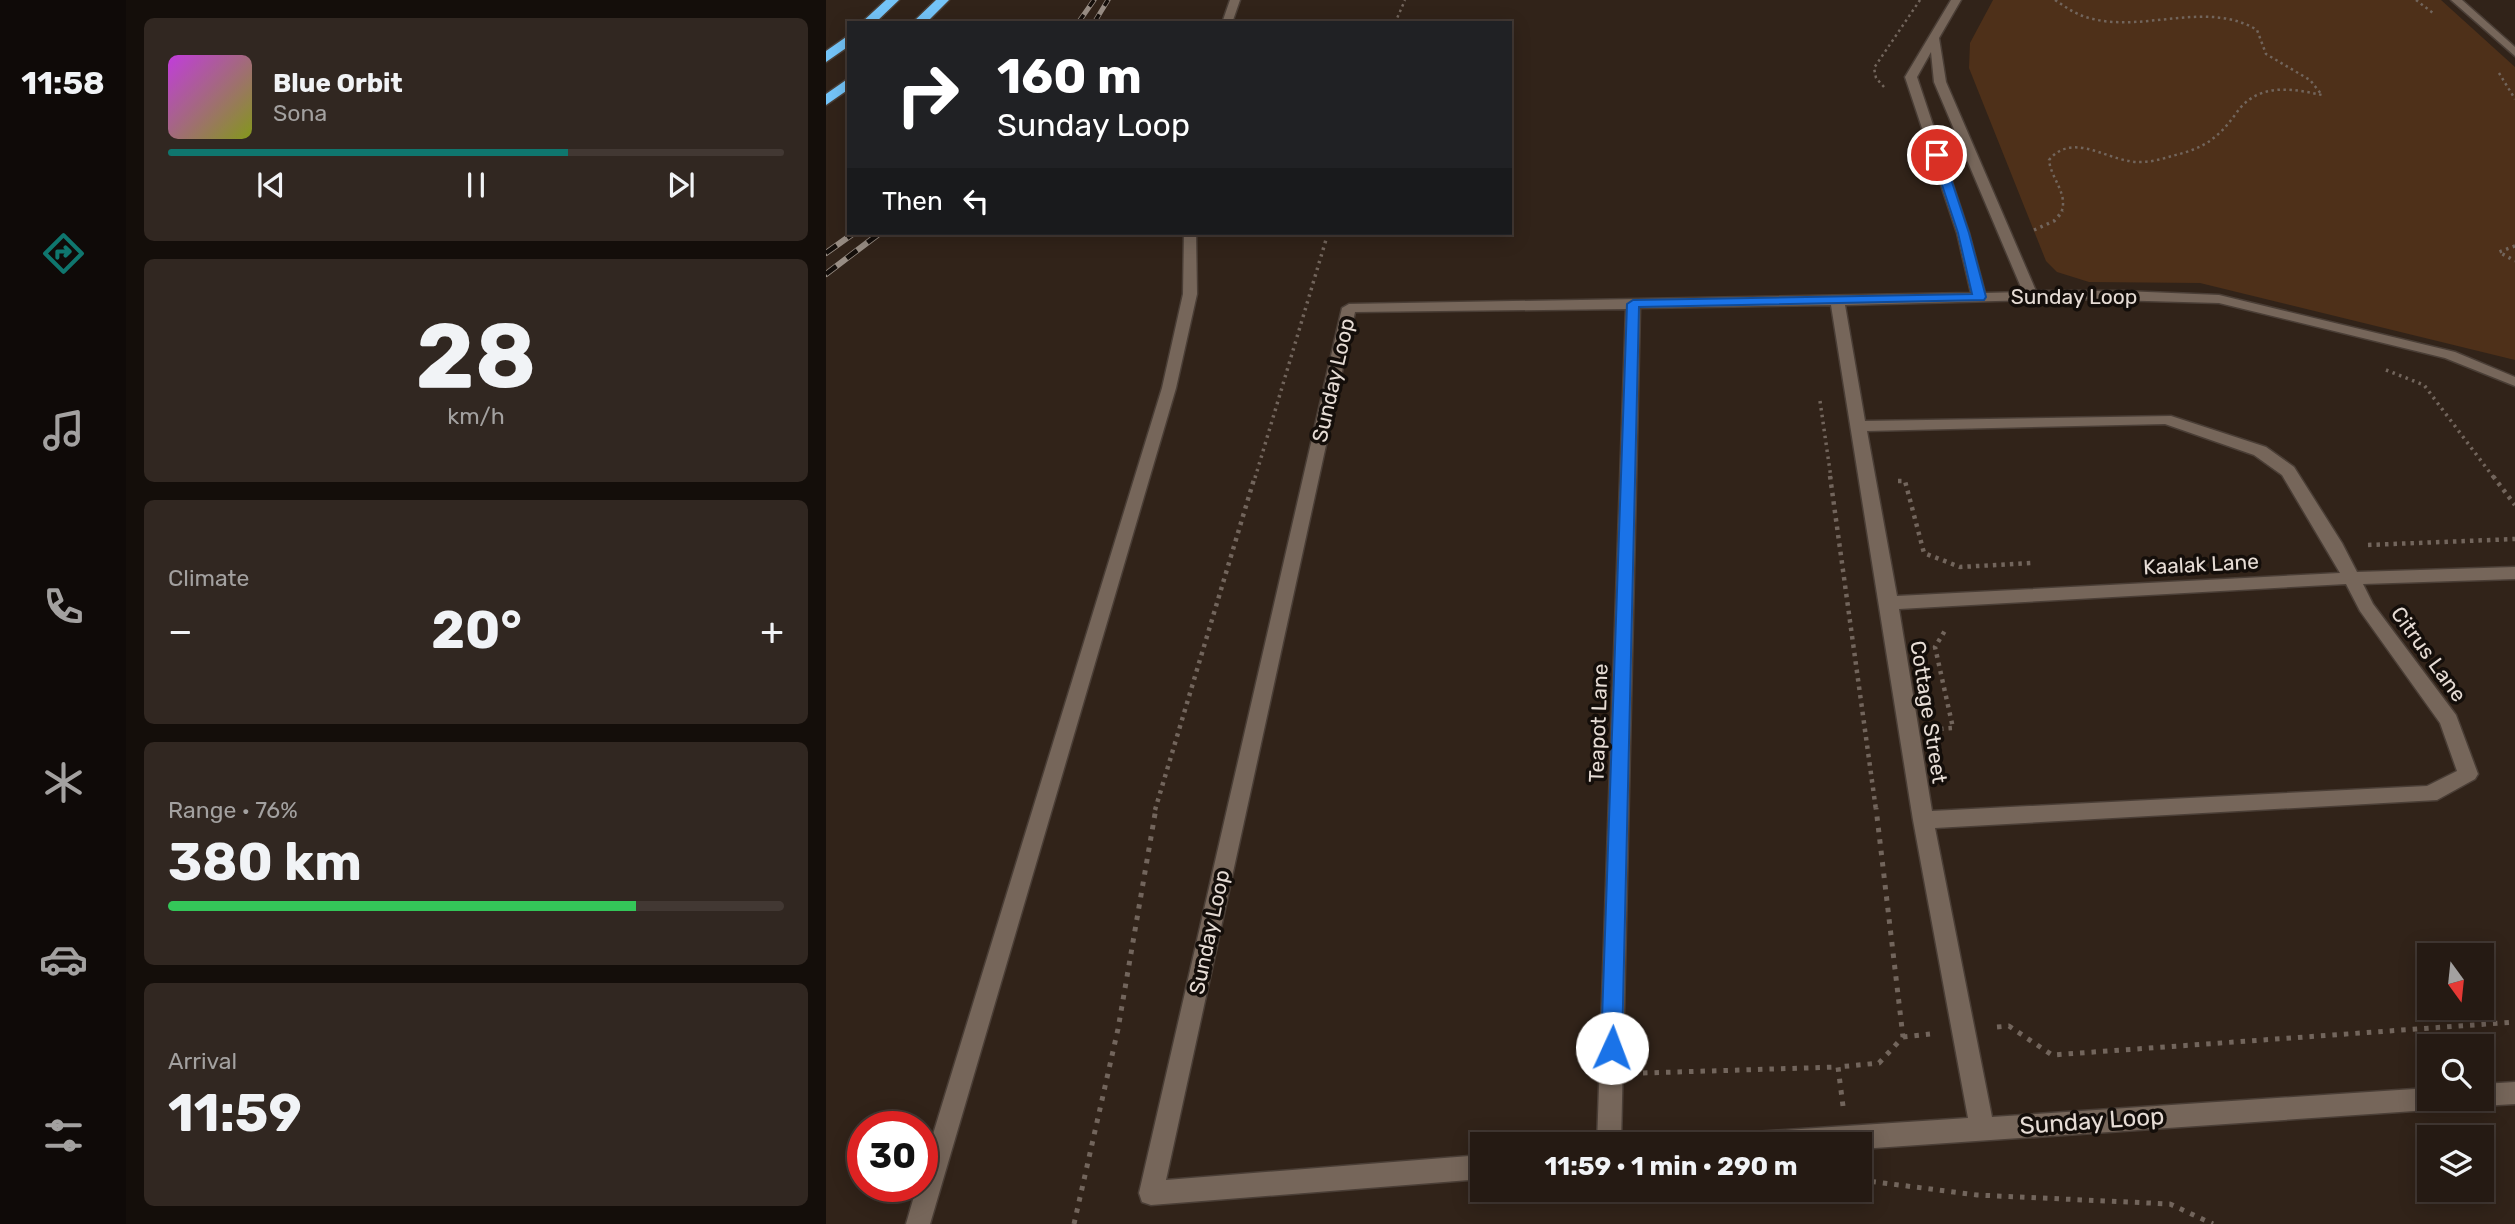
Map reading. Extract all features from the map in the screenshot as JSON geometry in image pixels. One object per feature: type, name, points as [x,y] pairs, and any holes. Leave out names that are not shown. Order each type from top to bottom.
[{"type":"highway","points":[[869,21],[893,0]]},
{"type":"highway","points":[[920,21],[943,0]]},
{"type":"highway","points":[[826,58],[847,41]]},
{"type":"highway","points":[[826,101],[847,84]]},
{"type":"street","points":[[1228,21],[1235,0]]},
{"type":"street","points":[[1956,0],[1912,77],[1964,233],[1979,297]]},
{"type":"street","points":[[2456,0],[2515,53]]},
{"type":"street","points":[[1935,40],[1940,82],[2031,295]]},
{"type":"street","points":[[918,1224],[1169,388],[1190,294],[1190,235]]},
{"type":"street","name":"Sunday Loop","points":[[1470,1168],[1151,1194],[1349,308],[1837,301],[2031,295],[2219,299],[2450,355],[2515,382]]},
{"type":"street","name":"Cottage Street","points":[[1837,301],[1923,820],[1982,1128]]},
{"type":"street","name":"Teapot Lane","points":[[1609,1132],[1633,304]]},
{"type":"street","name":"Citrus Lane","points":[[1859,426],[2166,419],[2260,451],[2288,471],[2336,547],[2366,607],[2449,720],[2468,774],[2430,794],[1923,820]]},
{"type":"street","name":"Kaalak Lane","points":[[1889,603],[2350,578],[2515,573]]},
{"type":"street","points":[[2494,1095],[2515,1093]]},
{"type":"street","name":"Sunday Loop","points":[[1872,1135],[2417,1100]]},
{"type":"path","points":[[1396,21],[1405,0]]},
{"type":"path","points":[[1888,92],[1876,78],[1874,68],[1920,0]]},
{"type":"path","points":[[2003,232],[2047,226],[2062,215],[2066,208],[2063,195],[2048,162],[2051,154],[2061,149],[2084,148],[2132,162],[2167,158],[2204,146],[2221,133],[2247,100],[2264,92],[2288,89],[2322,95],[2310,80],[2266,54],[2258,30],[2243,22],[2192,14],[2119,23],[2089,21],[2055,0]]},
{"type":"path","points":[[1074,1224],[1118,1029],[1153,818],[1327,235]]},
{"type":"path","points":[[2515,246],[2499,251],[2515,261]]},
{"type":"path","points":[[2386,370],[2424,385],[2515,505]]},
{"type":"path","points":[[1820,394],[1866,733],[1903,1037]]},
{"type":"path","points":[[1831,483],[1905,481],[1924,553],[1960,567],[2040,563]]},
{"type":"path","points":[[2336,547],[2515,539]]},
{"type":"path","points":[[1866,733],[1953,729],[1935,647],[1950,622]]},
{"type":"path","points":[[1611,1074],[1838,1067],[1879,1063],[1903,1037],[2009,1026],[2052,1055],[2515,1022]]},
{"type":"path","points":[[1838,1067],[1846,1132]]},
{"type":"path","points":[[1872,1182],[1977,1195],[2170,1204],[2213,1224]]},
{"type":"shaded area","points":[[1993,0],[2441,0],[2515,67],[2515,360],[2200,283],[2089,282],[2057,272],[2046,261],[1969,68],[1970,43]]},
{"type":"railway","points":[[1079,21],[1094,0]]},
{"type":"railway","points":[[1095,21],[1108,0]]},
{"type":"railway","points":[[826,253],[851,235]]},
{"type":"railway","points":[[826,274],[877,235]]},
{"type":"route","points":[[1612,1048],[1633,304],[1979,297],[1964,233],[1937,155]]}]
